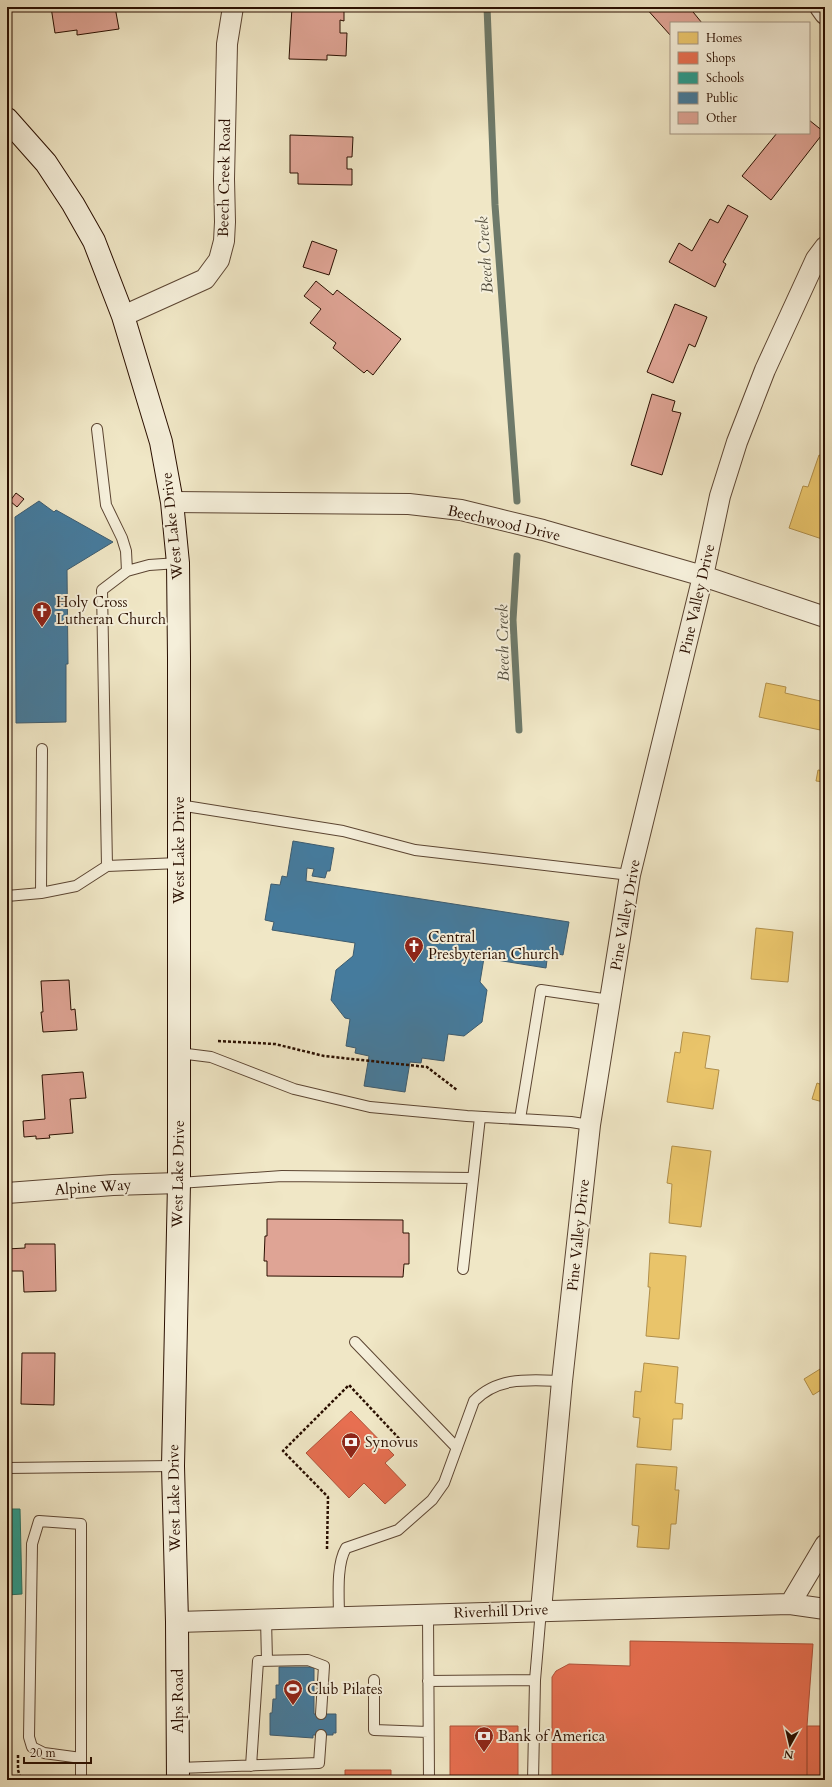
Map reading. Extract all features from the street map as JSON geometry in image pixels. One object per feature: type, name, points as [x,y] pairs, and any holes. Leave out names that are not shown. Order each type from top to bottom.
[{"type":"main road","name":"West Lake Drive","points":[[7,119],[46,163],[73,204],[94,241],[123,316],[161,442],[172,502],[178,563],[179,1183],[173,1466],[177,1622]]},
{"type":"main road","name":"Alps Road","points":[[177,1622],[178,1774]]},
{"type":"street","name":"Beech Creek Road","points":[[123,316],[205,278],[219,260],[224,241],[225,222],[224,179],[227,44],[233,7]]},
{"type":"street","points":[[820,7],[825,14]]},
{"type":"street","name":"Pine Valley Drive","points":[[541,1610],[562,1381],[590,1125],[630,874],[703,576],[720,496],[738,442],[765,370],[816,259],[825,247]]},
{"type":"street","name":"Beechwood Drive","points":[[172,502],[408,504],[461,510],[543,530],[703,576],[825,617]]},
{"type":"street","name":"Alpine Way","points":[[7,1193],[113,1185],[179,1183]]},
{"type":"street","points":[[790,1604],[825,1545]]},
{"type":"street","name":"Riverhill Drive","points":[[177,1622],[541,1610],[790,1604],[825,1609]]},
{"type":"lane","points":[[97,429],[106,505],[122,538],[126,550],[128,571]]},
{"type":"lane","points":[[107,866],[102,590],[128,571],[149,565],[178,563]]},
{"type":"lane","points":[[41,893],[42,749]]},
{"type":"lane","points":[[179,805],[342,832],[415,850],[630,874]]},
{"type":"lane","points":[[7,896],[41,893],[76,886],[107,866],[179,862]]},
{"type":"lane","points":[[520,1119],[541,990],[610,1000]]},
{"type":"lane","points":[[179,1053],[211,1057],[294,1089],[370,1107],[590,1125]]},
{"type":"lane","points":[[463,1269],[480,1117]]},
{"type":"lane","points":[[179,1183],[282,1176],[473,1178]]},
{"type":"lane","points":[[355,1342],[458,1448]]},
{"type":"lane","points":[[339,1617],[339,1580],[341,1559],[346,1548],[398,1530],[409,1522],[432,1500],[444,1483],[474,1401],[482,1393],[495,1385],[510,1382],[562,1381]]},
{"type":"lane","points":[[7,1468],[173,1466]]},
{"type":"lane","points":[[80,1758],[44,1753],[32,1747],[29,1737],[32,1544],[39,1521],[81,1524],[81,1780]]},
{"type":"lane","points":[[533,1780],[535,1680],[541,1610]]},
{"type":"lane","points":[[428,1614],[428,1780]]},
{"type":"lane","points":[[266,1619],[267,1661]]},
{"type":"lane","points":[[251,1766],[258,1661],[308,1660],[324,1666],[322,1714]]},
{"type":"lane","points":[[374,1680],[374,1730],[428,1732]]},
{"type":"lane","points":[[428,1681],[535,1680]]},
{"type":"lane","points":[[178,1774],[251,1766],[319,1763],[321,1735]]},
{"type":"path","points":[[212,1040],[275,1044],[324,1056],[427,1067],[457,1090]]},
{"type":"path","points":[[327,1557],[328,1497],[283,1451],[349,1385],[407,1447]]},
{"type":"path","points":[[18,1754],[18,1770],[20,1780]]},
{"type":"building: Homes","points":[[819,455],[825,457],[825,540],[789,528],[803,486],[808,487]]},
{"type":"building: Homes","points":[[766,683],[786,687],[785,693],[825,702],[825,731],[759,717]]},
{"type":"building: Homes","points":[[818,770],[825,771],[825,782],[816,781]]},
{"type":"building: Homes","points":[[756,928],[793,932],[788,982],[751,979]]},
{"type":"building: Homes","points":[[683,1032],[710,1036],[705,1068],[719,1070],[713,1109],[667,1102],[675,1052],[680,1053]]},
{"type":"building: Homes","points":[[817,1083],[825,1086],[823,1102],[812,1099]]},
{"type":"building: Homes","points":[[672,1146],[711,1151],[701,1227],[669,1223],[672,1184],[667,1183]]},
{"type":"building: Homes","points":[[650,1253],[686,1256],[679,1339],[646,1336],[650,1287],[648,1287]]},
{"type":"building: Homes","points":[[644,1363],[678,1367],[675,1403],[683,1404],[682,1419],[673,1419],[671,1450],[637,1447],[640,1418],[633,1417],[635,1391],[641,1392]]},
{"type":"building: Homes","points":[[825,1366],[825,1396],[821,1390],[813,1395],[804,1379]]},
{"type":"building: Homes","points":[[636,1464],[677,1467],[675,1490],[679,1490],[676,1524],[671,1524],[669,1549],[637,1547],[639,1526],[632,1525]]},
{"type":"building: Shops","name":"Synovus","points":[[351,1411],[394,1455],[385,1463],[406,1485],[385,1504],[364,1483],[349,1498],[306,1453]]},
{"type":"building: Shops","points":[[630,1641],[813,1644],[807,1726],[807,1780],[552,1780],[552,1677],[556,1671],[569,1664],[630,1666]]},
{"type":"building: Shops","name":"Bank of America","points":[[450,1726],[518,1726],[518,1780],[450,1780]]},
{"type":"building: Shops","points":[[807,1726],[825,1726],[825,1780],[807,1780]]},
{"type":"building: Shops","points":[[345,1770],[391,1770],[391,1780],[345,1780]]},
{"type":"building: Schools","points":[[7,1509],[20,1509],[22,1594],[7,1595]]},
{"type":"building: Public","name":"Holy Cross Lutheran Church","points":[[39,501],[54,512],[56,510],[113,542],[67,570],[68,664],[66,664],[66,722],[16,723],[15,517]]},
{"type":"building: Public","name":"Central Presbyterian Church","points":[[293,841],[334,848],[330,871],[327,871],[325,878],[312,876],[314,869],[307,868],[306,881],[569,922],[563,955],[548,952],[546,968],[484,958],[480,982],[487,990],[482,1022],[464,1036],[448,1034],[444,1061],[422,1058],[421,1063],[410,1062],[405,1092],[364,1086],[369,1056],[355,1053],[356,1048],[346,1046],[350,1019],[345,1018],[331,1000],[336,970],[353,956],[355,943],[272,930],[274,922],[265,920],[271,884],[280,885],[282,876],[287,877]]},
{"type":"building: Public","name":"Club Pilates","points":[[279,1667],[314,1667],[314,1714],[336,1714],[336,1733],[333,1733],[333,1735],[313,1735],[313,1738],[270,1735],[270,1713],[272,1713],[273,1699],[276,1699],[276,1685],[279,1685]]},
{"type":"building: Other","points":[[51,7],[115,7],[119,29],[77,35],[77,30],[55,33]]},
{"type":"building: Other","points":[[292,7],[344,7],[344,21],[340,20],[340,33],[347,33],[346,56],[327,55],[327,60],[289,59]]},
{"type":"building: Other","points":[[645,7],[689,7],[701,22],[670,22],[670,35]]},
{"type":"building: Other","points":[[810,121],[824,132],[771,200],[742,176],[776,134],[810,134]]},
{"type":"building: Other","points":[[290,135],[353,137],[352,157],[347,157],[347,169],[352,169],[352,185],[298,184],[298,173],[290,173]]},
{"type":"building: Other","points":[[728,205],[748,216],[723,262],[726,264],[715,287],[669,262],[679,243],[692,251],[710,219],[718,223]]},
{"type":"building: Other","points":[[312,241],[337,250],[329,275],[303,267]]},
{"type":"building: Other","points":[[316,281],[333,295],[337,290],[401,339],[373,375],[367,370],[364,373],[333,348],[336,343],[310,323],[321,309],[304,296]]},
{"type":"building: Other","points":[[675,304],[707,317],[695,347],[689,344],[673,383],[647,372]]},
{"type":"building: Other","points":[[652,394],[675,401],[672,411],[681,413],[662,475],[631,465]]},
{"type":"building: Other","points":[[16,493],[24,499],[17,507],[10,501]]},
{"type":"building: Other","points":[[69,980],[71,1010],[75,1009],[77,1030],[43,1032],[41,1012],[43,1012],[41,981]]},
{"type":"building: Other","points":[[83,1072],[86,1098],[70,1099],[73,1133],[49,1135],[50,1138],[36,1139],[36,1136],[24,1137],[23,1121],[45,1119],[42,1075]]},
{"type":"building: Other","points":[[267,1219],[403,1220],[403,1233],[409,1233],[409,1264],[404,1264],[403,1277],[267,1276],[267,1261],[264,1261],[265,1236],[267,1236]]},
{"type":"building: Other","points":[[25,1244],[55,1244],[56,1291],[24,1292],[23,1271],[7,1271],[7,1249],[25,1248]]},
{"type":"building: Other","points":[[22,1353],[55,1353],[54,1405],[21,1404]]},
{"type":"waterway","name":"Beech Creek","points":[[487,7],[495,205],[517,501]]},
{"type":"waterway","name":"Beech Creek","points":[[517,556],[513,620],[519,730]]},
{"type":"place","name":"Holy Cross Lutheran Church","points":[[42,628]]},
{"type":"place","name":"Central Presbyterian Church","points":[[414,963]]},
{"type":"place","name":"Synovus","points":[[351,1459]]},
{"type":"place","name":"Club Pilates","points":[[293,1706]]},
{"type":"place","name":"Bank of America","points":[[484,1753]]}]
